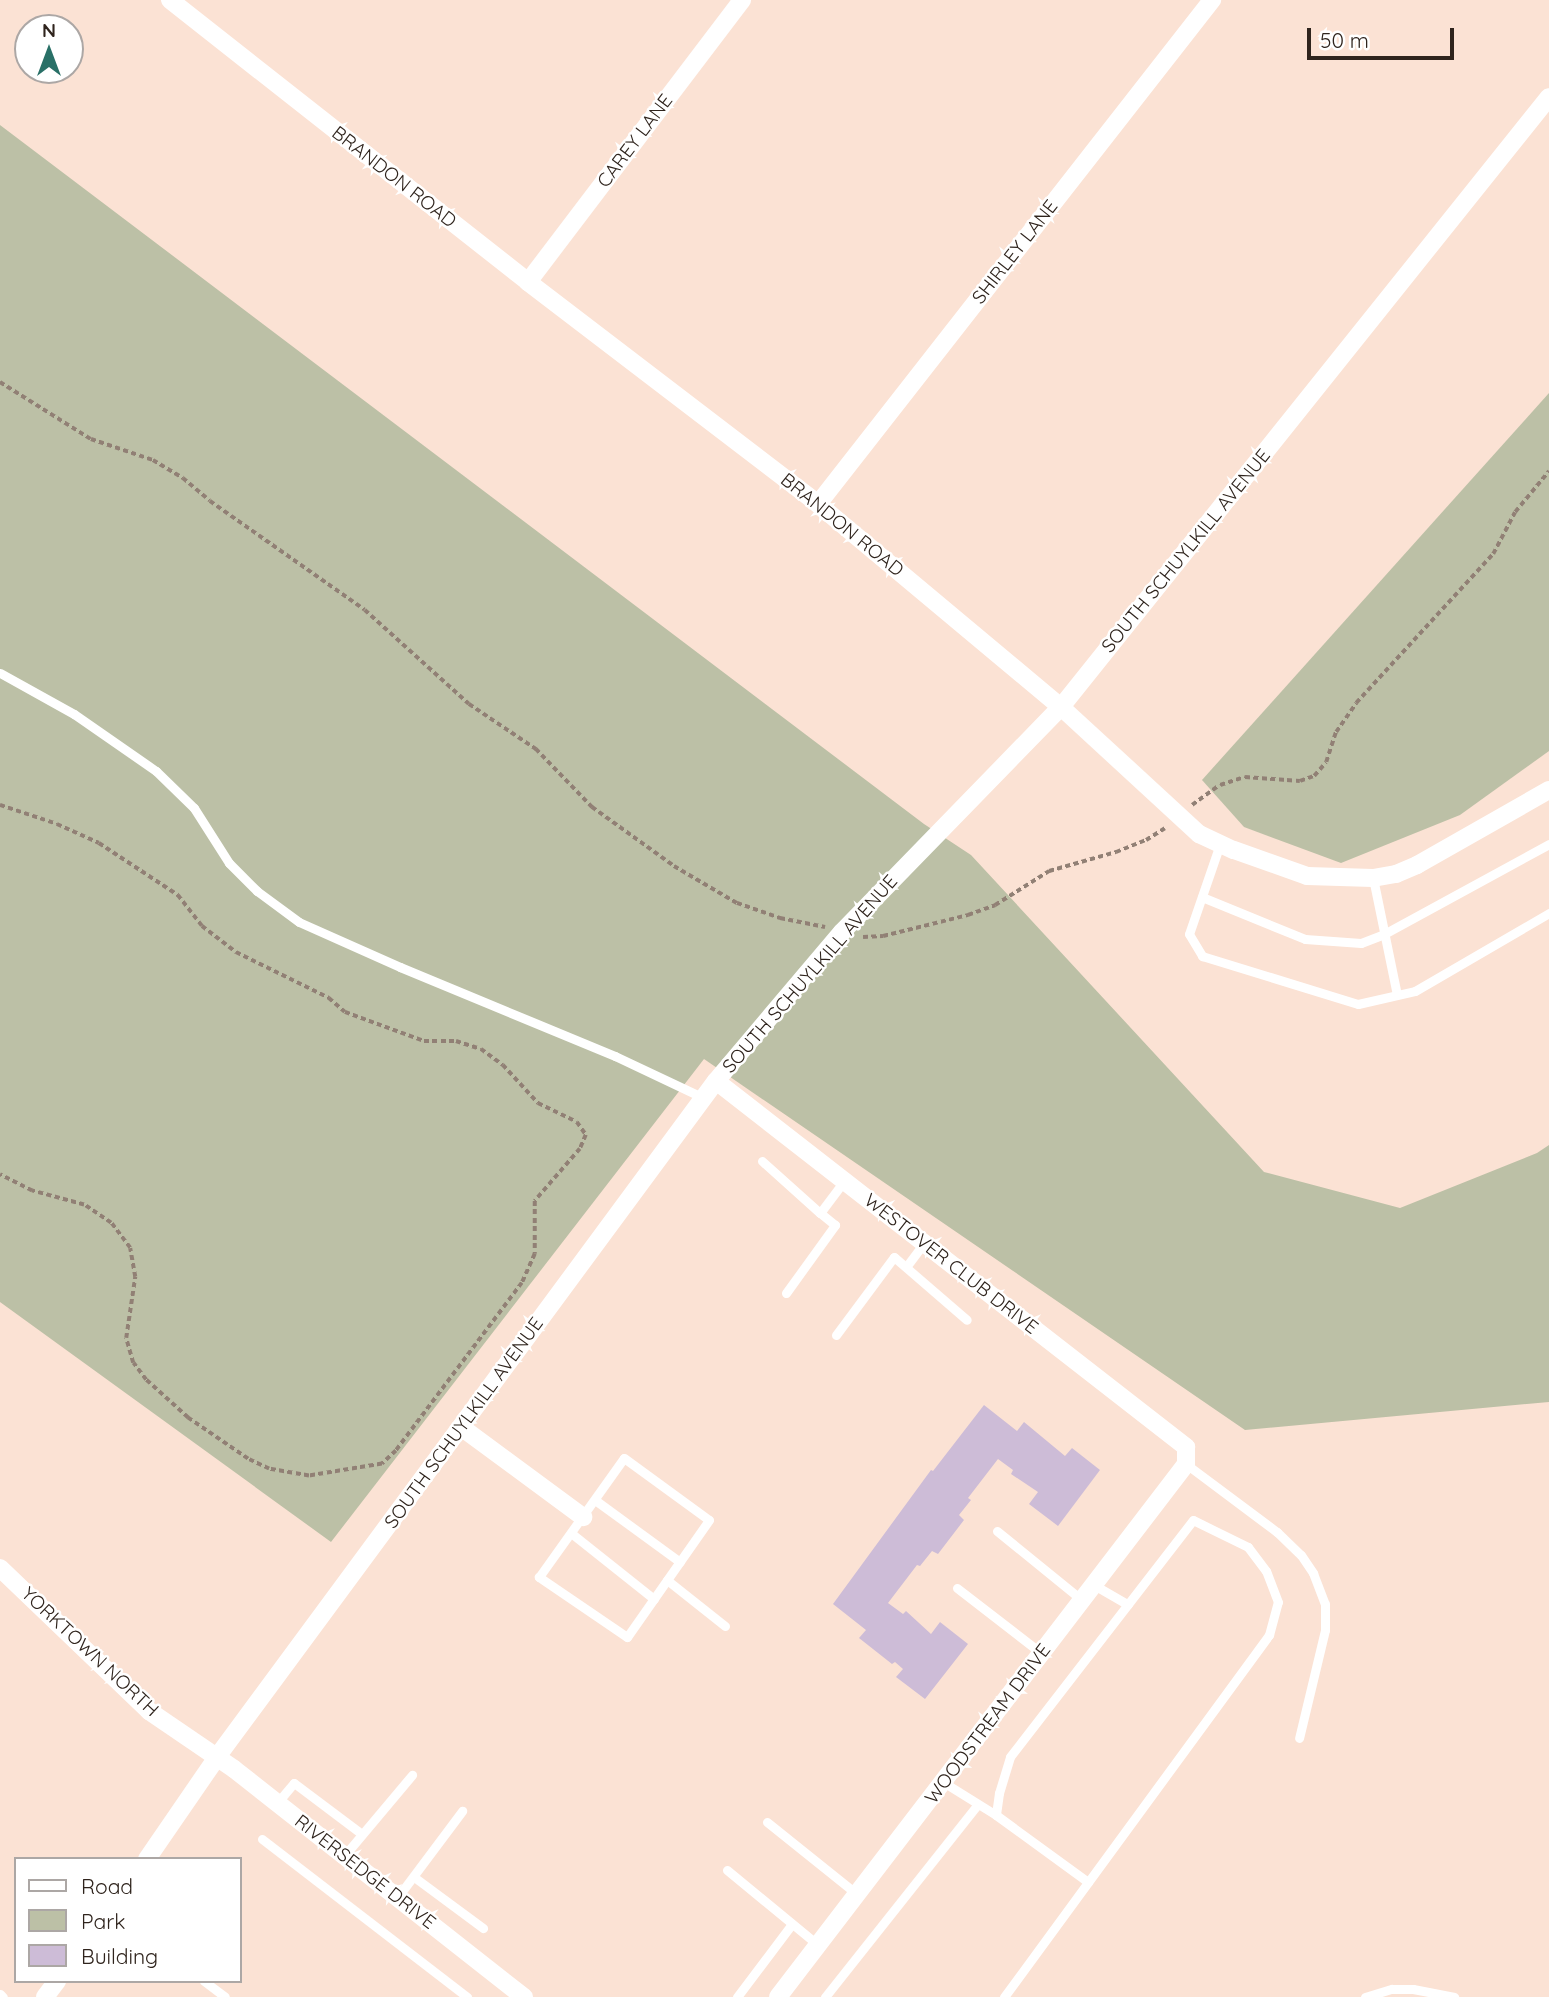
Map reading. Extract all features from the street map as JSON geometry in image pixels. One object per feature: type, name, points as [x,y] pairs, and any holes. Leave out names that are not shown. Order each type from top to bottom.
[{"type":"street","name":"BRANDON ROAD","points":[[170,0],[528,282],[818,504],[1061,707],[1199,834],[1307,876],[1373,878],[1396,874],[1418,865],[1549,790]]},
{"type":"street","name":"CAREY LANE","points":[[528,282],[742,0]]},
{"type":"street","name":"SHIRLEY LANE","points":[[818,504],[1212,0]]},
{"type":"street","name":"SOUTH SCHUYLKILL AVENUE","points":[[148,1857],[217,1757],[716,1081],[842,932],[1061,707],[1549,97]]},
{"type":"street","name":"WESTOVER CLUB DRIVE","points":[[716,1081],[924,1243],[1186,1455]]},
{"type":"street","points":[[461,1427],[583,1517]]},
{"type":"street","name":"WOODSTREAM DRIVE","points":[[778,1997],[1094,1585],[1186,1455]]},
{"type":"street","name":"YORKTOWN NORTH","points":[[0,1567],[149,1711],[217,1757]]},
{"type":"street","name":"RIVERSEDGE DRIVE","points":[[217,1757],[514,1994]]},
{"type":"lane","points":[[0,673],[74,714],[156,771],[194,808],[229,863],[257,891],[299,922],[615,1056],[704,1098]]},
{"type":"lane","points":[[1220,844],[1189,934],[1202,956],[1359,1004],[1415,991],[1549,912]]},
{"type":"lane","points":[[1202,897],[1306,939],[1361,943],[1384,934],[1549,844]]},
{"type":"lane","points":[[1373,878],[1397,995]]},
{"type":"lane","points":[[762,1161],[835,1226],[786,1293]]},
{"type":"lane","points":[[820,1213],[844,1181]]},
{"type":"lane","points":[[906,1268],[924,1243]]},
{"type":"lane","points":[[836,1335],[894,1257],[967,1320]]},
{"type":"lane","points":[[1186,1455],[1278,1532],[1301,1555],[1313,1573],[1325,1604],[1325,1630],[1299,1738]]},
{"type":"lane","points":[[624,1458],[709,1520],[627,1637],[539,1577],[583,1517],[624,1458]]},
{"type":"lane","points":[[595,1500],[680,1562]]},
{"type":"lane","points":[[996,1815],[1010,1757],[1194,1520],[1248,1547],[1266,1571],[1278,1602],[1269,1635],[1004,1997]]},
{"type":"lane","points":[[997,1531],[1082,1600]]},
{"type":"lane","points":[[571,1533],[654,1599]]},
{"type":"lane","points":[[667,1580],[725,1626]]},
{"type":"lane","points":[[1094,1585],[1128,1605]]},
{"type":"lane","points":[[957,1588],[1041,1653]]},
{"type":"lane","points":[[344,1856],[412,1775]]},
{"type":"lane","points":[[943,1782],[996,1815],[1088,1882]]},
{"type":"lane","points":[[277,1803],[294,1783],[362,1834]]},
{"type":"lane","points":[[825,1997],[978,1804]]},
{"type":"lane","points":[[397,1898],[462,1811]]},
{"type":"lane","points":[[767,1822],[858,1894]]},
{"type":"lane","points":[[262,1839],[467,1997]]},
{"type":"lane","points":[[727,1870],[818,1945]]},
{"type":"lane","points":[[414,1877],[483,1928]]},
{"type":"lane","points":[[737,1997],[792,1924]]},
{"type":"lane","points":[[207,1983],[225,1997]]},
{"type":"lane","points":[[1365,1997],[1392,1989],[1413,1989],[1454,1997]]},
{"type":"path","points":[[0,382],[91,439],[153,460],[183,478],[210,501],[365,610],[435,677],[490,720],[536,749],[592,807],[674,866],[737,903],[780,918],[862,937],[883,936],[968,915],[995,905],[1049,871],[1146,840],[1220,785],[1245,777],[1300,781],[1314,776],[1326,762],[1336,732],[1356,703],[1493,554],[1515,512],[1549,471]]},
{"type":"path","points":[[0,806],[57,824],[99,844],[178,895],[202,926],[236,952],[329,998],[345,1012],[424,1041],[456,1041],[481,1049],[503,1065],[538,1103],[577,1122],[586,1135],[580,1149],[535,1201],[535,1254],[522,1283],[396,1451],[382,1464],[309,1476],[269,1469],[248,1459],[188,1418],[146,1380],[133,1363],[126,1338],[135,1277],[130,1248],[111,1223],[84,1205],[32,1191],[0,1175]]},
{"type":"green space","points":[[0,125],[924,824],[971,855],[1264,1172],[1400,1208],[1537,1153],[1549,1145],[1549,1402],[1245,1430],[704,1059],[331,1542],[0,1302]]},
{"type":"green space","points":[[1549,393],[1549,751],[1460,815],[1341,863],[1244,827],[1202,780]]},
{"type":"building","points":[[984,1405],[1017,1431],[1024,1422],[1065,1456],[1072,1448],[1100,1470],[1058,1526],[1029,1504],[1038,1492],[1011,1474],[1013,1470],[998,1459],[968,1498],[971,1500],[959,1515],[964,1520],[938,1554],[932,1551],[920,1566],[917,1565],[888,1603],[903,1614],[906,1611],[931,1634],[940,1622],[968,1644],[925,1699],[896,1677],[903,1669],[895,1662],[892,1664],[859,1638],[866,1630],[833,1604],[931,1470],[933,1471]]}]
